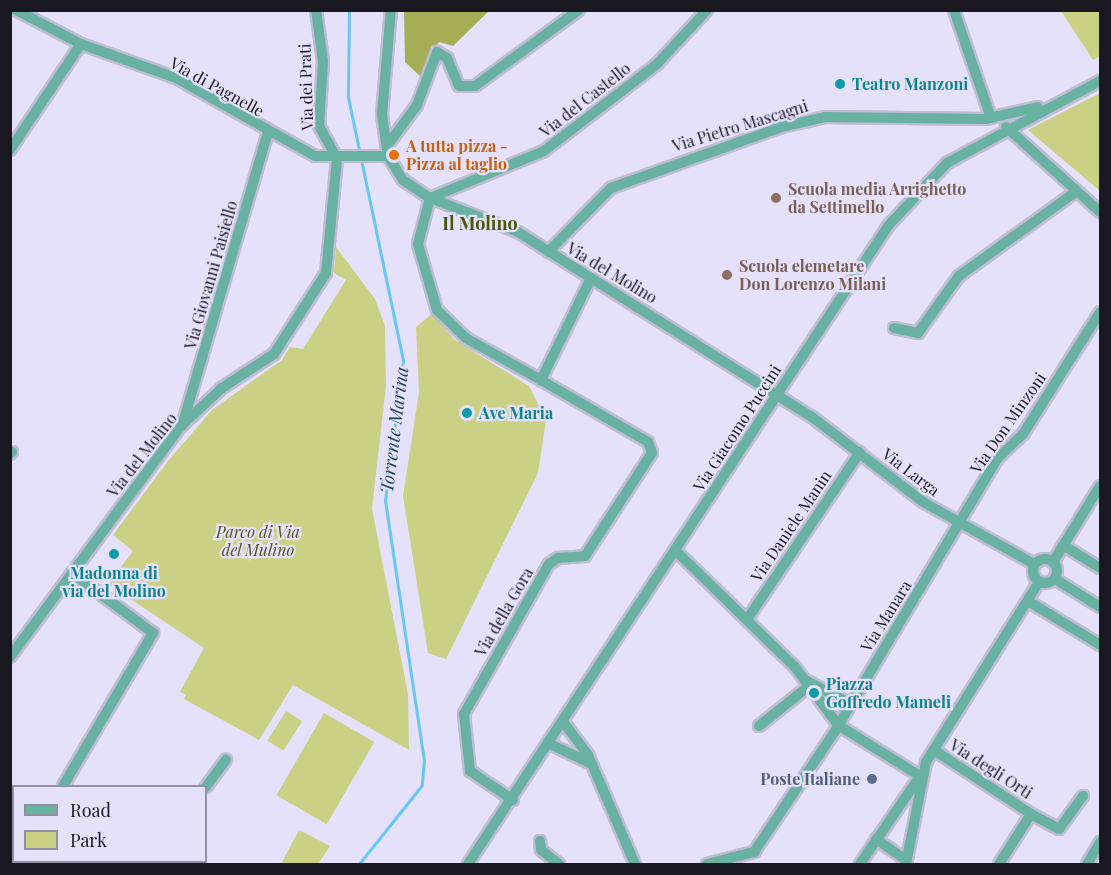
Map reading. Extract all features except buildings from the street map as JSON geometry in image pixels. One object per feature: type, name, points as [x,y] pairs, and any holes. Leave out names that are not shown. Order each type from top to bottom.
[{"type":"street","name":"Via di Pagnelle","points":[[16,10],[81,44],[176,78],[268,132],[315,156],[341,158]]},
{"type":"street","name":"Via dei Prati","points":[[316,10],[322,61],[319,126],[341,158]]},
{"type":"street","points":[[385,153],[382,114],[391,10]]},
{"type":"street","points":[[341,158],[385,153],[417,105],[436,52],[447,58],[459,86],[476,86],[579,10]]},
{"type":"street","name":"Via del Castello","points":[[430,198],[544,151],[657,64],[707,10]]},
{"type":"street","points":[[954,10],[992,118]]},
{"type":"street","points":[[10,150],[81,44]]},
{"type":"street","name":"Via Giacomo Puccini","points":[[468,864],[513,800],[777,395],[906,204],[947,162],[1044,107],[1101,81]]},
{"type":"street","name":"Via Pietro Mascagni","points":[[548,252],[611,188],[781,127],[825,117],[992,118],[1044,107]]},
{"type":"street","points":[[1006,127],[1074,193],[1101,212]]},
{"type":"street","name":"Via Giovanni Paisiello","points":[[182,426],[268,132]]},
{"type":"street","name":"Via del Molino","points":[[385,153],[403,180],[430,198],[518,232],[777,395]]},
{"type":"street","name":"Via del Molino","points":[[12,650],[182,426],[222,388],[274,354],[326,273],[341,158]]},
{"type":"street","points":[[894,328],[918,333],[960,276],[1074,193]]},
{"type":"street","points":[[430,198],[418,244],[437,310],[466,338],[541,380],[591,278]]},
{"type":"street","name":"Via Don Minzoni","points":[[961,523],[998,458],[1023,434],[1101,312]]},
{"type":"street","name":"Via della Gora","points":[[513,800],[470,771],[464,714],[549,564],[558,558],[585,556],[652,453],[648,442],[541,380]]},
{"type":"street","name":"Via Larga","points":[[777,395],[860,452],[923,502],[1034,564]]},
{"type":"street","name":"Via Daniele Manin","points":[[748,618],[860,452]]},
{"type":"street","points":[[1055,579],[1053,561],[1101,486]]},
{"type":"street","name":"Via Manara","points":[[707,864],[754,852],[838,725],[849,703],[961,523]]},
{"type":"street","points":[[1063,545],[1101,568]]},
{"type":"street","points":[[675,550],[748,618],[795,668],[838,725],[920,776]]},
{"type":"street","points":[[860,864],[920,776],[1028,601],[1039,582],[1034,564],[1053,561]]},
{"type":"street","points":[[64,785],[153,633],[72,573]]},
{"type":"street","points":[[1039,582],[1055,579],[1101,607]]},
{"type":"street","points":[[1028,601],[1101,645]]},
{"type":"street","points":[[807,683],[849,703]]},
{"type":"street","points":[[759,726],[807,683]]},
{"type":"street","points":[[564,723],[594,768],[635,864]]},
{"type":"street","points":[[550,744],[594,768]]},
{"type":"street","name":"Via degli Orti","points":[[934,750],[1031,814],[1059,829],[1083,796]]},
{"type":"street","points":[[207,786],[226,759]]},
{"type":"street","points":[[876,839],[906,862],[920,776]]},
{"type":"street","name":"Via degli Orti","points":[[999,864],[1031,814]]},
{"type":"street","points":[[540,841],[541,850],[559,864]]},
{"type":"street","points":[[1087,864],[1101,842]]},
{"type":"green space","points":[[404,11],[489,11],[453,46],[439,42],[420,76],[405,62]]},
{"type":"green space","points":[[1061,11],[1100,11],[1100,56],[1093,60]]},
{"type":"green space","points":[[1100,93],[1100,191],[1028,130]]},
{"type":"green space","name":"Parco di Via del Mulino","points":[[336,247],[375,299],[385,326],[386,386],[372,509],[408,694],[409,750],[293,685],[259,740],[184,699],[186,695],[180,692],[204,648],[108,584],[133,551],[113,535],[168,461],[212,410],[282,360],[290,347],[303,349],[346,280],[334,273]]},
{"type":"green space","points":[[432,314],[455,340],[529,386],[546,420],[538,473],[446,659],[428,653],[403,496],[419,392],[416,327]]},
{"type":"green space","points":[[286,711],[302,721],[284,751],[267,741]]},
{"type":"green space","points":[[324,713],[374,742],[327,824],[276,795]]},
{"type":"green space","points":[[299,830],[330,846],[318,864],[281,864]]},
{"type":"waterway","name":"Torrente Marina","points":[[349,10],[348,97],[403,360],[385,500],[424,760],[422,785],[359,864]]},
{"type":"place","name":"Teatro Manzoni","points":[[840,84]]},
{"type":"place","name":"A tutta pizza - Pizza al taglio","points":[[394,155]]},
{"type":"place","name":"Scuola media Arrighetto da Settimello","points":[[776,198]]},
{"type":"place","name":"Scuola elemetare Don Lorenzo Milani","points":[[727,275]]},
{"type":"place","name":"Ave Maria","points":[[467,413]]},
{"type":"place","name":"Madonna di via del Molino","points":[[114,554]]},
{"type":"place","name":"Piazza Goffredo Mameli","points":[[814,693]]},
{"type":"place","name":"Poste Italiane","points":[[872,779]]},
{"type":"district","name":"Il Molino","points":[[480,223]]}]
